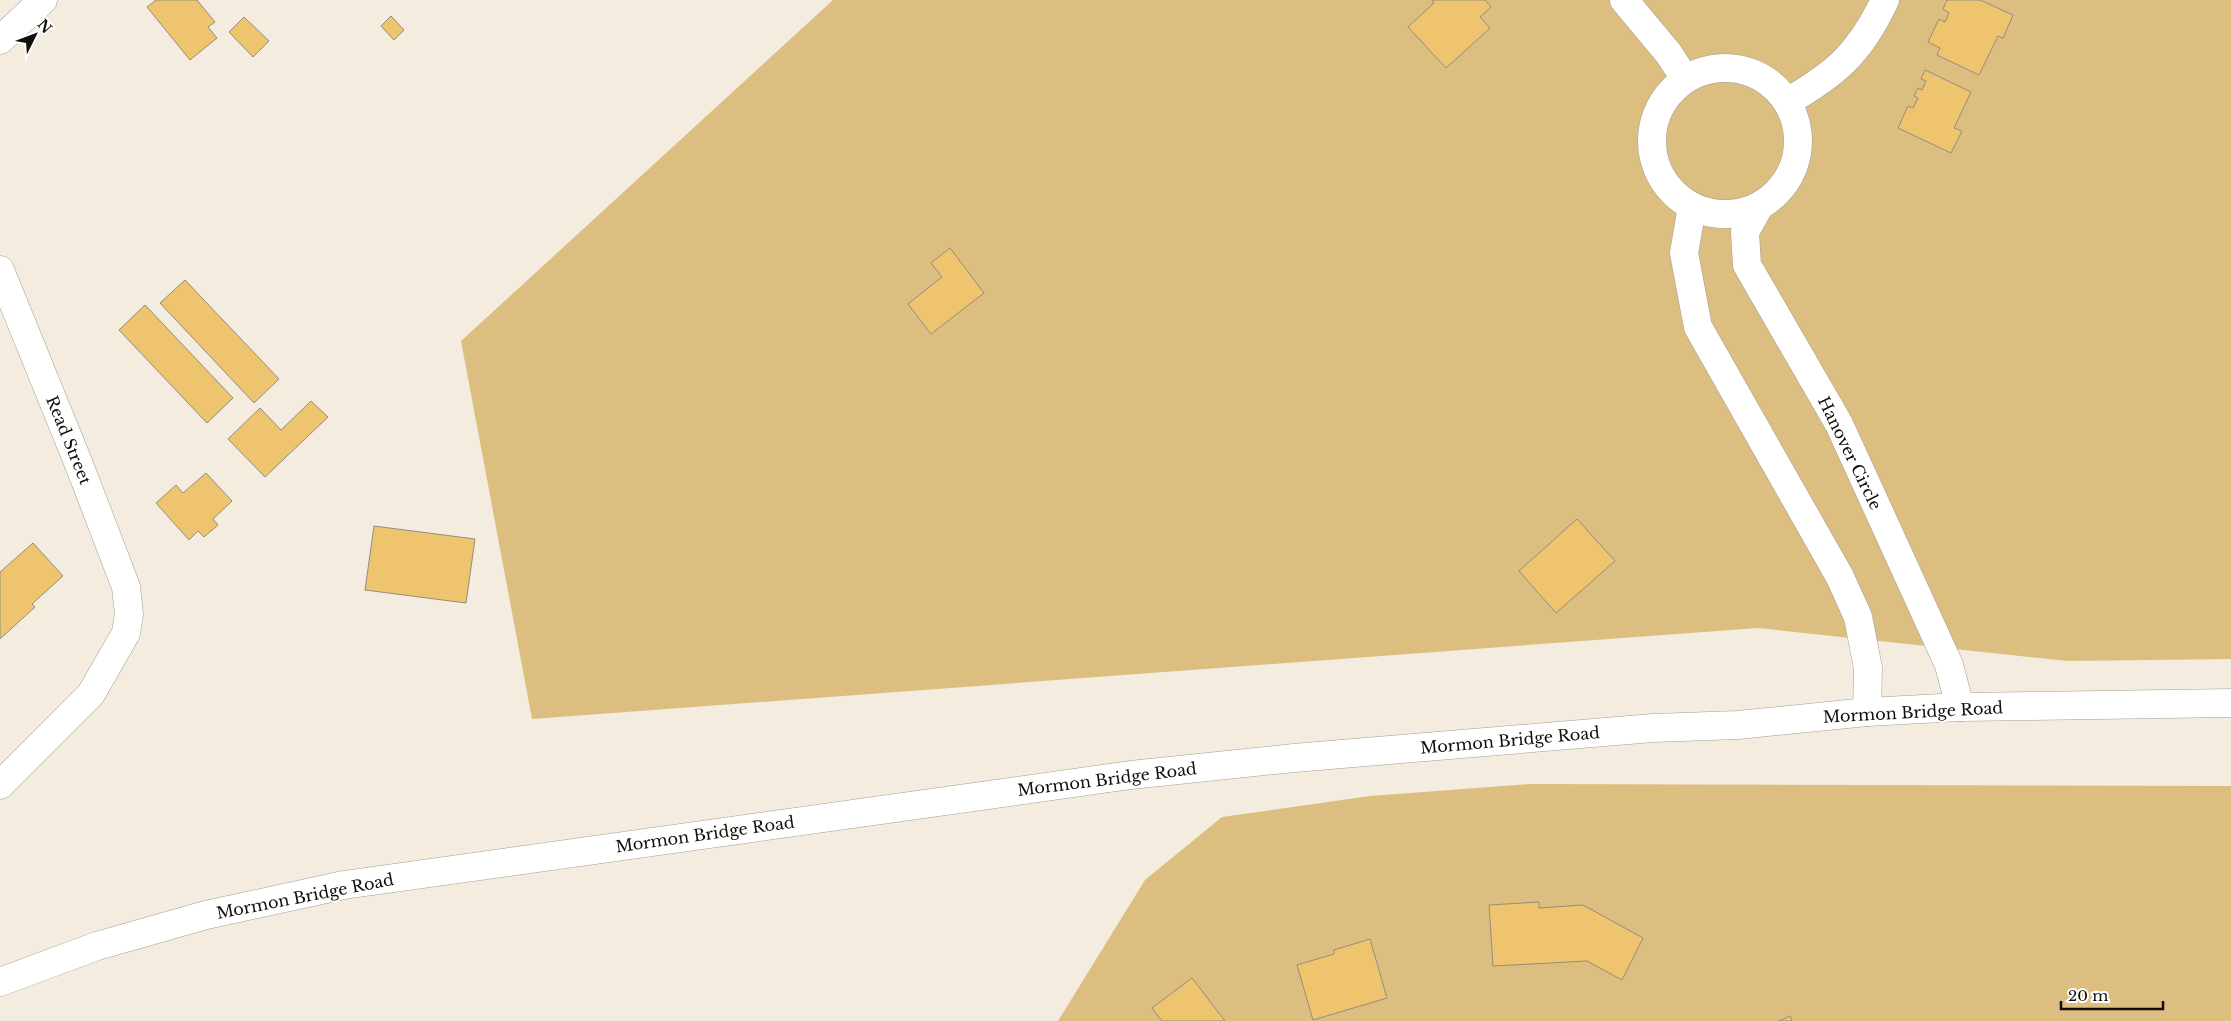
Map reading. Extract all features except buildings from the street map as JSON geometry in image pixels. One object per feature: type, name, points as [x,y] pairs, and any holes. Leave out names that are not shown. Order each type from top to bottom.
[{"type":"street","points":[[0,40],[43,0]]},
{"type":"street","points":[[1624,0],[1669,54],[1685,79]]},
{"type":"street","points":[[1788,102],[1820,83],[1854,53],[1872,27],[1885,0]]},
{"type":"street","points":[[1734,68],[1759,76],[1778,89],[1788,102],[1798,130],[1798,153],[1791,175],[1778,193],[1759,206],[1737,214],[1714,214],[1692,206],[1671,191],[1657,169],[1651,144],[1655,119],[1666,96],[1685,79],[1709,69],[1734,68]]},
{"type":"street","points":[[1692,206],[1684,253],[1698,327],[1840,577],[1858,617],[1868,668],[1867,712]]},
{"type":"street","name":"Hanover Circle","points":[[1759,206],[1745,232],[1747,265],[1839,424],[1949,665],[1960,707]]},
{"type":"street","name":"Read Street","points":[[0,270],[80,467],[126,587],[129,614],[126,633],[91,694],[0,785]]},
{"type":"street","name":"Mormon Bridge Road","points":[[0,982],[98,946],[206,915],[344,885],[924,802],[1131,775],[1304,757],[1653,728],[1738,725],[1867,712],[1960,707],[2231,703]]},
{"type":"shaded area","points":[[833,0],[2231,0],[2231,659],[2068,661],[1758,628],[532,719],[461,341]]},
{"type":"shaded area","points":[[1530,784],[2231,786],[2231,1021],[1058,1021],[1145,880],[1222,817],[1370,796]]}]
